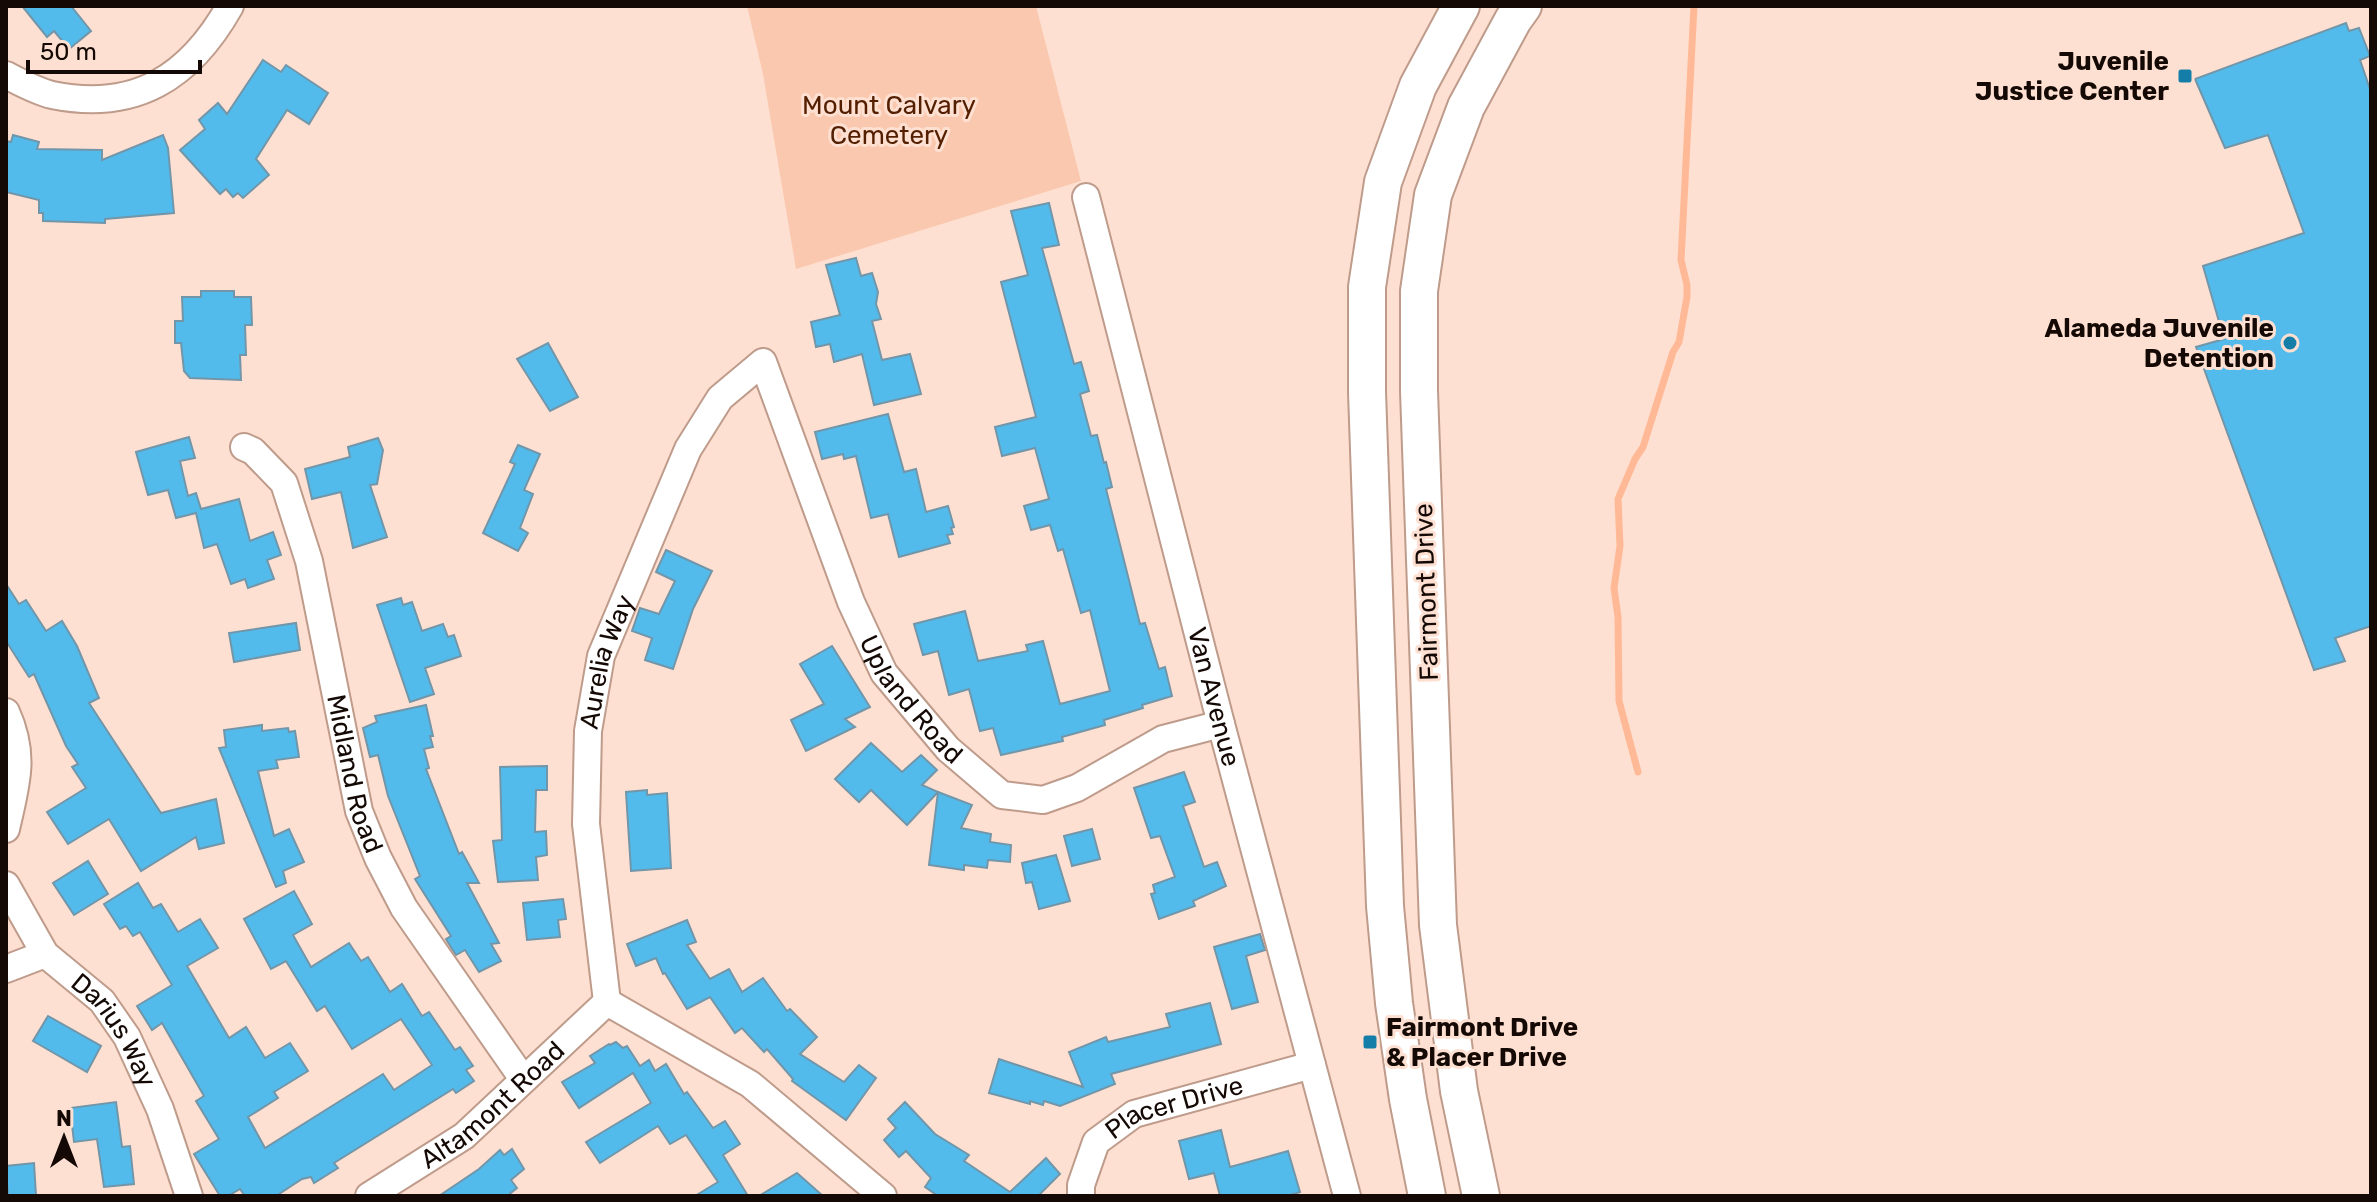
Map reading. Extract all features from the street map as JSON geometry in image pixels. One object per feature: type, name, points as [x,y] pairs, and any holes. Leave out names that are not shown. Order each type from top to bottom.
[{"type":"main road","name":"Fairmont Drive","points":[[1427,1196],[1394,1003],[1385,906],[1367,392],[1367,287],[1383,182],[1418,86],[1461,6]]},
{"type":"main road","name":"Fairmont Drive","points":[[1481,1196],[1459,1091],[1438,925],[1419,391],[1419,291],[1433,195],[1466,107],[1523,6]]},
{"type":"street","points":[[6,75],[50,94],[103,99],[154,87],[189,63],[213,36],[230,6]]},
{"type":"street","name":"Van Avenue","points":[[1086,197],[1221,724],[1347,1196]]},
{"type":"street","name":"Upland Road","points":[[763,362],[851,602],[884,673],[948,749],[1002,795],[1043,800],[1077,788],[1163,739],[1221,724]]},
{"type":"street","name":"Aurelia Way","points":[[607,1002],[586,824],[588,731],[601,656],[688,449],[720,398],[763,362]]},
{"type":"street","name":"Midland Road","points":[[244,447],[253,451],[284,483],[297,522],[309,561],[359,811],[378,858],[404,908],[523,1079]]},
{"type":"street","points":[[6,712],[14,731],[19,768],[6,829]]},
{"type":"street","name":"Darius Way","points":[[6,885],[45,954],[102,1001],[127,1037],[160,1109],[189,1196]]},
{"type":"street","points":[[6,969],[45,954]]},
{"type":"street","points":[[607,1002],[750,1084],[883,1196]]},
{"type":"street","name":"Altamont Road","points":[[369,1196],[464,1136],[607,1002]]},
{"type":"street","name":"Placer Drive","points":[[1081,1196],[1081,1185],[1096,1142],[1134,1114],[1312,1065]]},
{"type":"green space","name":"Mount Calvary Cemetery","points":[[747,6],[1036,6],[1081,181],[796,269],[763,74]]},
{"type":"building","points":[[22,6],[71,6],[91,31],[69,49],[54,31],[47,37]]},
{"type":"building","name":"Alameda Juvenile Detention","points":[[2346,23],[2349,31],[2359,28],[2370,56],[2360,60],[2371,92],[2371,626],[2335,638],[2345,661],[2314,670],[2196,347],[2224,339],[2203,266],[2304,233],[2268,135],[2225,148],[2195,79]]},
{"type":"building","points":[[263,60],[281,72],[286,65],[328,93],[309,124],[287,110],[256,159],[269,175],[243,198],[238,193],[233,197],[226,189],[220,194],[180,150],[205,129],[199,120],[218,103],[227,114]]},
{"type":"building","points":[[13,135],[39,142],[37,149],[102,150],[102,160],[163,135],[168,148],[174,213],[105,219],[105,223],[43,221],[43,213],[39,213],[39,200],[6,192],[6,141],[11,142]]},
{"type":"building","points":[[1049,203],[1059,245],[1042,248],[1074,364],[1081,362],[1089,391],[1080,394],[1091,436],[1097,435],[1106,462],[1112,487],[1106,489],[1140,624],[1145,623],[1159,669],[1165,667],[1172,696],[1104,720],[1105,725],[1062,737],[1063,741],[1001,755],[993,728],[980,731],[969,689],[949,695],[938,651],[923,655],[914,624],[965,611],[978,661],[1028,651],[1026,645],[1043,641],[1060,704],[1110,691],[1090,610],[1081,613],[1063,549],[1058,551],[1050,525],[1031,530],[1024,506],[1049,499],[1035,448],[1002,456],[995,427],[1036,417],[1001,282],[1028,275],[1011,211]]},
{"type":"building","points":[[856,258],[861,276],[872,273],[878,292],[876,304],[881,319],[872,321],[882,360],[910,354],[921,394],[874,405],[862,354],[834,362],[830,344],[816,347],[811,322],[840,315],[826,265]]},
{"type":"building","points":[[201,291],[234,291],[234,297],[251,297],[252,325],[245,325],[246,355],[240,355],[241,380],[190,378],[184,371],[181,343],[175,343],[175,321],[183,321],[182,297],[201,297]]},
{"type":"building","points":[[548,343],[578,397],[550,411],[517,359]]},
{"type":"building","points":[[888,414],[904,472],[916,469],[926,512],[948,506],[954,527],[951,528],[953,534],[947,535],[950,543],[899,557],[888,514],[871,518],[856,456],[844,459],[843,454],[822,459],[815,432]]},
{"type":"building","points":[[189,437],[195,458],[180,461],[188,496],[196,493],[201,509],[239,499],[250,541],[273,532],[281,555],[267,560],[274,579],[248,588],[245,579],[231,584],[217,544],[204,548],[196,513],[176,518],[168,490],[148,495],[136,452]]},
{"type":"building","points":[[378,438],[383,450],[377,484],[370,485],[387,537],[353,548],[341,492],[312,499],[305,469],[350,457],[348,447]]},
{"type":"building","points":[[518,445],[540,454],[524,490],[533,494],[520,528],[528,533],[518,551],[483,533],[515,464],[510,462]]},
{"type":"building","points":[[666,550],[712,571],[693,609],[673,669],[645,660],[652,638],[632,631],[640,608],[659,614],[675,581],[656,572]]},
{"type":"building","points":[[6,584],[19,604],[26,600],[46,631],[62,621],[77,646],[99,698],[89,703],[161,813],[216,799],[224,843],[199,849],[196,837],[141,871],[109,819],[68,844],[47,812],[86,788],[72,767],[78,764],[66,746],[34,674],[29,677],[6,641]]},
{"type":"building","points":[[401,598],[403,605],[412,602],[422,631],[443,624],[448,637],[454,635],[461,656],[425,668],[434,694],[410,702],[377,605]]},
{"type":"building","points":[[296,623],[300,650],[234,662],[229,633]]},
{"type":"building","points":[[832,646],[870,707],[845,719],[855,727],[806,751],[791,720],[824,704],[800,664]]},
{"type":"building","points":[[426,705],[433,747],[424,749],[429,768],[426,769],[459,854],[462,852],[479,883],[467,883],[499,943],[491,944],[501,961],[479,972],[465,950],[456,955],[446,939],[451,936],[415,879],[420,876],[388,796],[378,755],[370,757],[363,728],[377,722],[375,716]]},
{"type":"building","points":[[262,725],[262,731],[288,728],[289,732],[295,731],[299,757],[276,760],[278,768],[258,771],[274,836],[289,829],[304,862],[283,871],[286,883],[276,887],[219,748],[226,747],[224,730]]},
{"type":"building","points":[[871,743],[902,772],[921,755],[937,770],[922,785],[938,792],[907,825],[871,790],[859,802],[835,779]]},
{"type":"building","points":[[547,766],[547,790],[536,790],[535,832],[546,831],[547,855],[536,857],[538,880],[498,882],[493,841],[502,840],[500,767]]},
{"type":"building","points":[[1184,772],[1195,802],[1183,806],[1204,867],[1217,862],[1226,886],[1193,901],[1195,906],[1159,919],[1151,894],[1155,893],[1153,885],[1175,877],[1160,836],[1151,838],[1134,788]]},
{"type":"building","points":[[647,790],[647,795],[667,793],[671,868],[631,871],[626,792]]},
{"type":"building","points":[[938,792],[972,805],[961,828],[991,834],[990,842],[1011,845],[1010,862],[988,860],[987,868],[964,865],[964,870],[929,865]]},
{"type":"building","points":[[1092,829],[1100,859],[1072,866],[1064,836]]},
{"type":"building","points":[[1056,855],[1070,901],[1039,909],[1032,882],[1026,883],[1022,863]]},
{"type":"building","points":[[88,861],[108,894],[74,915],[53,883]]},
{"type":"building","points":[[138,883],[153,908],[161,904],[178,932],[200,919],[218,948],[187,966],[229,1038],[246,1027],[265,1058],[290,1043],[308,1071],[274,1092],[278,1098],[248,1117],[265,1148],[383,1074],[394,1090],[432,1065],[401,1019],[352,1049],[325,1006],[317,1011],[286,961],[271,969],[244,919],[294,891],[312,924],[293,935],[311,967],[349,943],[361,961],[368,957],[390,992],[402,984],[422,1016],[429,1012],[455,1050],[460,1047],[473,1066],[466,1070],[474,1081],[456,1093],[453,1089],[334,1163],[338,1168],[314,1183],[311,1177],[302,1179],[276,1196],[245,1196],[240,1189],[228,1196],[220,1196],[194,1154],[219,1139],[196,1101],[204,1096],[162,1023],[152,1030],[137,1006],[172,985],[140,932],[133,936],[126,926],[120,929],[104,904]]},
{"type":"building","points":[[563,899],[566,919],[558,920],[560,937],[527,940],[523,903]]},
{"type":"building","points":[[687,920],[696,942],[687,945],[710,979],[729,969],[742,992],[763,978],[787,1011],[790,1009],[817,1037],[800,1054],[844,1082],[859,1065],[876,1078],[846,1120],[792,1081],[767,1049],[764,1052],[742,1028],[735,1033],[710,997],[687,1009],[656,958],[636,966],[627,944]]},
{"type":"building","points":[[1260,934],[1265,950],[1246,956],[1258,1002],[1232,1009],[1214,947]]},
{"type":"building","points":[[1210,1003],[1221,1044],[1111,1074],[1115,1084],[1060,1106],[1044,1101],[1043,1105],[1030,1101],[1030,1104],[989,1093],[999,1059],[1083,1087],[1069,1052],[1106,1037],[1108,1042],[1170,1027],[1166,1014]]},
{"type":"building","points":[[48,1016],[101,1046],[87,1072],[33,1041]]},
{"type":"building","points":[[616,1042],[623,1048],[627,1046],[640,1066],[649,1060],[655,1071],[666,1064],[684,1094],[687,1092],[713,1128],[725,1121],[740,1144],[723,1155],[748,1196],[695,1196],[718,1182],[686,1135],[670,1144],[658,1126],[600,1163],[586,1142],[651,1103],[633,1073],[579,1108],[562,1082],[595,1063],[590,1056]]},
{"type":"building","points":[[116,1102],[122,1147],[130,1146],[134,1184],[104,1187],[97,1139],[74,1142],[70,1108]]},
{"type":"building","points":[[905,1102],[935,1134],[969,1155],[964,1161],[1010,1192],[1046,1158],[1060,1174],[1038,1196],[938,1196],[925,1187],[931,1178],[906,1151],[899,1157],[884,1140],[896,1128],[888,1119]]},
{"type":"building","points":[[1221,1130],[1230,1167],[1288,1151],[1300,1192],[1287,1196],[1220,1196],[1214,1173],[1189,1179],[1179,1141]]},
{"type":"building","points":[[512,1149],[524,1169],[511,1180],[517,1188],[507,1196],[439,1196],[479,1169],[500,1150],[504,1155]]},
{"type":"building","points":[[34,1163],[36,1196],[8,1196],[6,1166]]},
{"type":"building","points":[[797,1173],[823,1196],[759,1196]]},
{"type":"waterway","points":[[1638,772],[1619,701],[1618,617],[1614,588],[1620,546],[1618,499],[1643,447],[1673,352],[1679,342],[1687,297],[1681,260],[1694,6]]},
{"type":"place","name":"Juvenile Justice Center","points":[[2185,76]]},
{"type":"place","name":"Alameda Juvenile Detention","points":[[2290,343]]},
{"type":"place","name":"Fairmont Drive & Placer Drive","points":[[1370,1042]]}]
